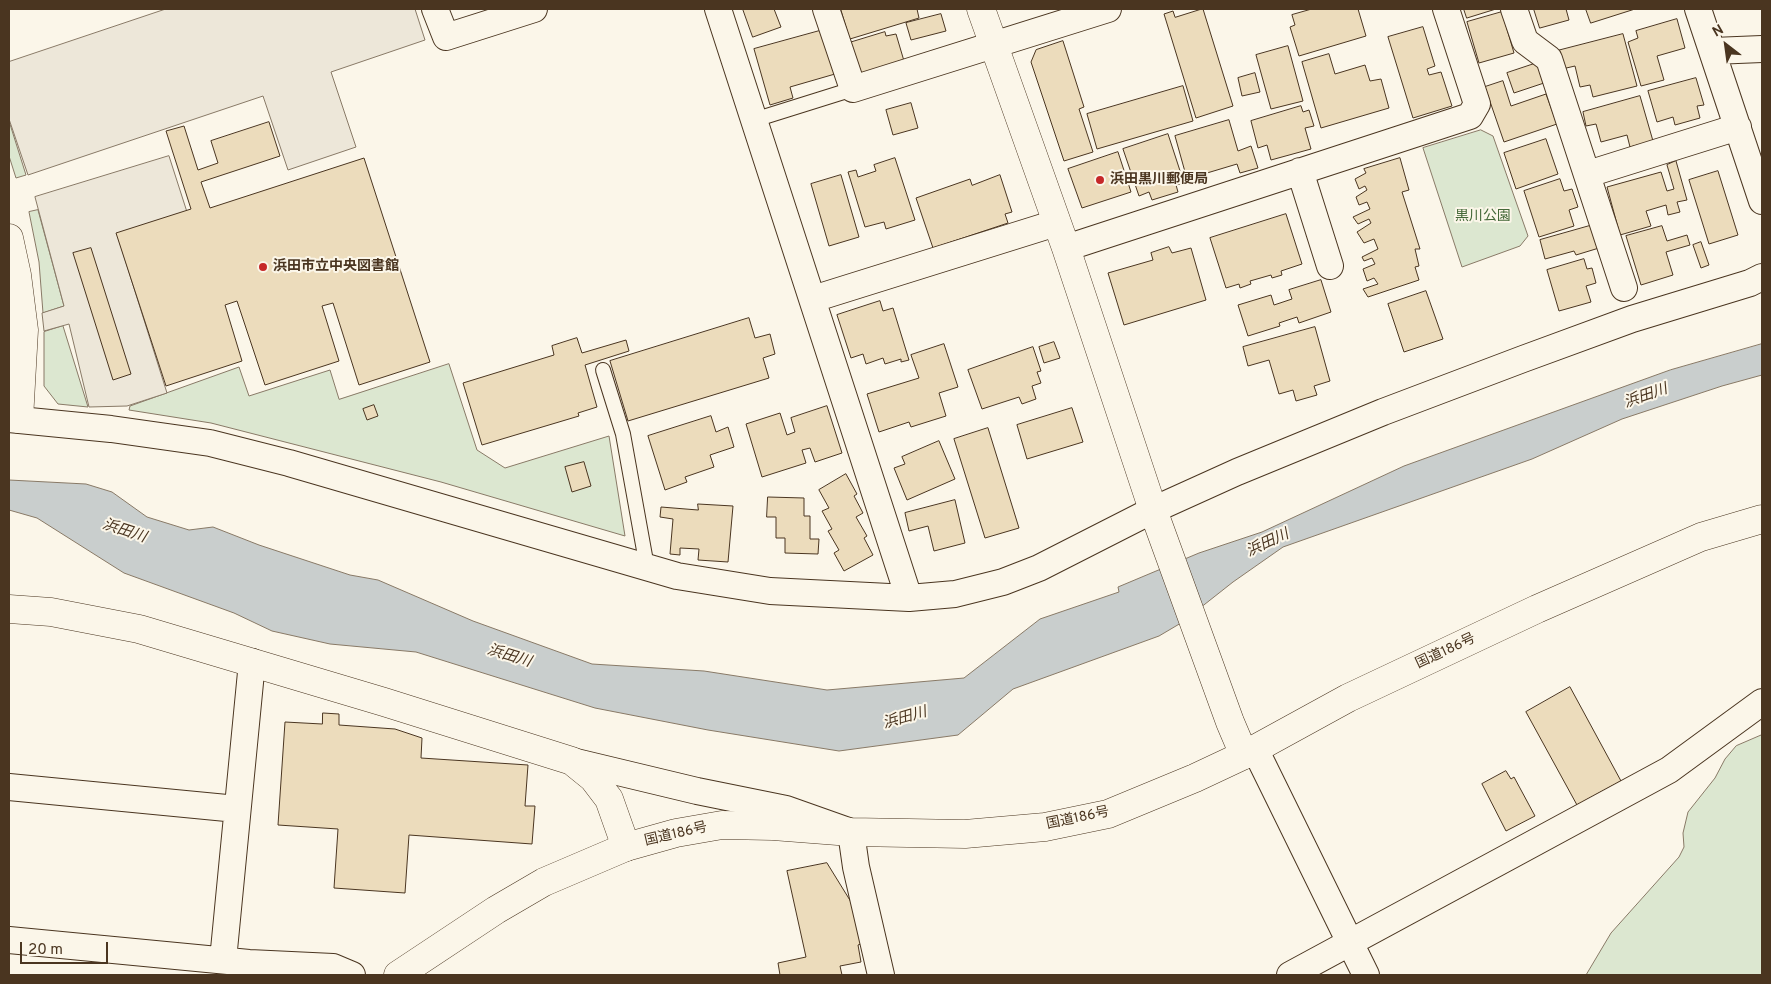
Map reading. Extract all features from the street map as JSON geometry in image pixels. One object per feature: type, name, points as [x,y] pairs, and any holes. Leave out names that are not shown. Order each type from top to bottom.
[{"type":"main road","points":[[981,9],[1066,248],[1155,515],[1230,722],[1249,752]]},
{"type":"main road","points":[[9,238],[17,275],[24,330],[14,419]]},
{"type":"main road","name":"国道186号","points":[[398,975],[496,910],[544,882],[626,847],[676,833],[722,825],[773,826],[851,832],[965,834],[1045,827],[1108,814],[1195,778],[1249,752],[1348,698],[1537,609],[1701,537],[1762,519]]},
{"type":"main road","points":[[9,609],[51,612],[139,629],[384,702],[572,761],[593,778],[609,798],[626,847]]},
{"type":"street","points":[[435,9],[446,37],[534,9]]},
{"type":"street","points":[[718,9],[909,598]]},
{"type":"street","points":[[826,9],[853,89],[1108,9]]},
{"type":"street","points":[[1066,248],[1470,116],[1477,104],[1446,9]]},
{"type":"street","points":[[1514,9],[1525,42],[1549,59],[1624,288]]},
{"type":"street","points":[[1698,9],[1762,201]]},
{"type":"street","points":[[1713,51],[1762,48]]},
{"type":"street","points":[[1588,174],[1738,127]]},
{"type":"street","points":[[1300,171],[1330,266]]},
{"type":"street","points":[[813,299],[1056,222]]},
{"type":"street","points":[[14,419],[110,429],[210,443],[289,463],[677,576],[770,591],[909,598],[955,594],[1003,582],[1039,568],[1155,515],[1237,472],[1383,412],[1632,319],[1750,283],[1762,277]]},
{"type":"street","points":[[223,960],[252,662]]},
{"type":"street","points":[[1290,975],[1669,770],[1762,702]]},
{"type":"street","points":[[1249,752],[1351,942],[1366,975]]},
{"type":"street","points":[[572,761],[697,792],[786,809],[851,832],[856,867],[880,975]]},
{"type":"street","points":[[9,787],[237,809]]},
{"type":"street","points":[[9,940],[223,960],[333,968],[352,975]]},
{"type":"lane","points":[[754,120],[853,89]]},
{"type":"lane","points":[[603,370],[623,434],[647,566]]},
{"type":"green space","points":[[9,121],[26,175],[16,178],[9,156]]},
{"type":"green space","name":"黒川公園","points":[[1481,130],[1493,136],[1528,236],[1520,246],[1462,267],[1423,148]]},
{"type":"green space","points":[[38,210],[64,306],[43,313],[39,262],[29,212]]},
{"type":"green space","points":[[63,326],[88,407],[58,404],[44,386],[44,332]]},
{"type":"green space","points":[[449,364],[477,450],[505,468],[609,436],[625,536],[441,482],[211,423],[129,410],[130,406],[239,367],[249,396],[330,370],[339,399]]},
{"type":"green space","points":[[1762,735],[1762,975],[1586,975],[1611,933],[1679,857],[1684,847],[1683,833],[1688,812],[1715,778],[1725,759],[1736,746]]},
{"type":"shaded area","points":[[166,9],[415,9],[425,40],[331,72],[356,147],[288,170],[263,96],[28,175],[9,119],[9,62]]},
{"type":"shaded area","points":[[169,156],[187,212],[117,234],[167,393],[127,406],[89,407],[69,324],[44,331],[42,313],[64,306],[35,197]]},
{"type":"water","name":"浜田川","points":[[1762,344],[1762,375],[1622,419],[1532,459],[1283,547],[1233,582],[1181,623],[1159,636],[1013,689],[958,735],[839,751],[708,730],[595,708],[416,652],[330,644],[272,631],[234,613],[124,573],[37,518],[9,510],[9,480],[86,484],[112,492],[147,517],[189,530],[213,527],[259,545],[350,575],[378,580],[473,621],[592,664],[704,671],[827,690],[964,678],[1040,619],[1119,592],[1118,587],[1199,553],[1262,532],[1404,466],[1670,370]]},
{"type":"building","points":[[743,9],[774,9],[781,27],[753,37]]},
{"type":"building","points":[[841,9],[917,9],[919,18],[850,39]]},
{"type":"building","points":[[1203,9],[1233,106],[1196,118],[1164,14],[1173,11],[1175,17]]},
{"type":"building","points":[[1312,9],[1358,9],[1366,36],[1299,56],[1290,27],[1295,25],[1292,15]]},
{"type":"building","points":[[1464,9],[1496,9],[1467,18]]},
{"type":"building","points":[[1534,9],[1566,9],[1569,20],[1540,28]]},
{"type":"building","points":[[1586,9],[1635,9],[1591,23]]},
{"type":"building","points":[[1502,12],[1514,53],[1479,63],[1467,22]]},
{"type":"building","points":[[941,14],[946,31],[911,40],[906,23]]},
{"type":"building","points":[[1677,19],[1685,48],[1657,56],[1664,80],[1641,86],[1628,42],[1638,38],[1636,31]]},
{"type":"building","points":[[1423,27],[1435,66],[1427,69],[1429,75],[1441,72],[1452,106],[1413,118],[1388,37]]},
{"type":"building","points":[[823,30],[835,74],[790,87],[793,98],[770,105],[754,49]]},
{"type":"building","points":[[885,32],[886,36],[896,34],[904,61],[859,75],[849,43]]},
{"type":"building","points":[[1623,34],[1637,86],[1593,97],[1590,85],[1580,87],[1575,66],[1562,69],[1557,51]]},
{"type":"building","points":[[1063,41],[1084,107],[1079,109],[1093,152],[1064,161],[1031,62],[1036,50]]},
{"type":"building","points":[[1288,46],[1303,101],[1271,109],[1256,55]]},
{"type":"building","points":[[1329,54],[1335,74],[1365,65],[1370,81],[1381,79],[1389,108],[1321,128],[1302,62]]},
{"type":"building","points":[[1537,63],[1544,83],[1514,93],[1507,73]]},
{"type":"building","points":[[1255,73],[1260,92],[1242,96],[1238,78]]},
{"type":"building","points":[[1696,78],[1704,105],[1697,106],[1700,118],[1675,125],[1673,117],[1657,122],[1648,91]]},
{"type":"building","points":[[1503,81],[1511,106],[1546,94],[1557,124],[1504,142],[1485,87]]},
{"type":"building","points":[[1183,86],[1193,121],[1097,149],[1087,114]]},
{"type":"building","points":[[1640,96],[1653,141],[1630,147],[1627,135],[1601,142],[1596,124],[1586,126],[1583,112]]},
{"type":"building","points":[[911,103],[918,128],[893,135],[886,110]]},
{"type":"building","points":[[1301,106],[1303,112],[1309,110],[1314,126],[1305,128],[1311,149],[1271,160],[1267,145],[1258,148],[1251,121]]},
{"type":"building","points":[[1229,120],[1238,151],[1251,146],[1258,168],[1240,173],[1237,164],[1187,179],[1175,136]]},
{"type":"building","name":"浜田市立中央図書館","points":[[269,122],[280,156],[201,182],[210,208],[364,158],[430,362],[359,385],[333,303],[322,306],[339,361],[265,385],[237,301],[225,305],[242,361],[166,386],[116,233],[191,209],[166,131],[184,126],[198,170],[218,163],[211,141]]},
{"type":"building","points":[[1168,134],[1184,183],[1176,185],[1178,192],[1152,200],[1149,192],[1139,196],[1123,149]]},
{"type":"building","points":[[1546,139],[1558,174],[1516,189],[1504,153]]},
{"type":"building","points":[[1118,152],[1131,192],[1082,208],[1068,169]]},
{"type":"building","points":[[895,158],[915,220],[886,229],[884,222],[865,227],[848,172],[856,170],[858,177],[876,171],[874,165]]},
{"type":"building","points":[[1400,158],[1409,190],[1402,192],[1420,249],[1415,249],[1419,266],[1415,267],[1419,280],[1368,297],[1363,289],[1378,284],[1374,278],[1367,281],[1363,269],[1375,264],[1372,258],[1364,261],[1362,257],[1378,249],[1374,239],[1364,243],[1357,232],[1371,223],[1369,219],[1358,224],[1353,217],[1370,209],[1367,202],[1359,205],[1356,197],[1367,190],[1365,186],[1359,189],[1355,179],[1366,173],[1364,169]]},
{"type":"building","points":[[1676,161],[1687,200],[1677,202],[1680,212],[1668,215],[1666,205],[1646,211],[1651,226],[1620,235],[1607,187],[1661,172],[1667,191],[1674,189],[1667,165]]},
{"type":"building","points":[[1718,171],[1738,235],[1709,244],[1689,180]]},
{"type":"building","points":[[841,175],[859,237],[829,246],[811,184]]},
{"type":"building","points":[[1000,175],[1012,212],[1005,214],[1008,223],[933,248],[916,198],[970,179],[972,185]]},
{"type":"building","points":[[1560,179],[1564,191],[1572,189],[1578,207],[1569,210],[1574,226],[1539,237],[1524,191]]},
{"type":"building","points":[[1286,214],[1302,264],[1281,271],[1282,275],[1272,278],[1271,275],[1250,281],[1251,284],[1240,288],[1239,284],[1226,288],[1210,238]]},
{"type":"building","points":[[1593,225],[1599,248],[1576,255],[1574,251],[1545,259],[1540,240]]},
{"type":"building","points":[[1662,226],[1667,241],[1687,235],[1690,245],[1666,252],[1673,275],[1641,285],[1626,236]]},
{"type":"building","points":[[1701,242],[1709,265],[1701,268],[1693,245]]},
{"type":"building","points":[[1169,247],[1172,253],[1191,248],[1206,300],[1124,325],[1108,273],[1153,260],[1151,253]]},
{"type":"building","points":[[91,248],[131,374],[113,380],[73,253]]},
{"type":"building","points":[[1584,259],[1587,269],[1592,268],[1596,283],[1586,286],[1591,302],[1559,311],[1547,270]]},
{"type":"building","points":[[1321,280],[1331,312],[1299,323],[1297,317],[1279,323],[1280,326],[1248,336],[1238,305],[1271,295],[1274,305],[1292,299],[1289,290]]},
{"type":"building","points":[[1426,291],[1443,339],[1404,352],[1388,304]]},
{"type":"building","points":[[880,301],[883,311],[893,308],[909,360],[901,362],[901,359],[885,364],[883,358],[866,364],[863,354],[851,358],[837,315]]},
{"type":"building","points":[[749,318],[755,338],[770,334],[775,354],[763,358],[769,378],[628,421],[610,361]]},
{"type":"building","points":[[1315,327],[1330,381],[1314,386],[1317,395],[1296,401],[1293,390],[1279,394],[1269,360],[1248,366],[1243,347]]},
{"type":"building","points":[[577,338],[582,353],[626,340],[629,351],[585,365],[597,407],[578,413],[579,416],[482,445],[463,383],[554,355],[552,346]]},
{"type":"building","points":[[1054,342],[1060,358],[1044,363],[1039,347]]},
{"type":"building","points":[[944,344],[958,387],[939,393],[946,416],[911,427],[909,422],[879,432],[867,394],[919,378],[911,355]]},
{"type":"building","points":[[1033,347],[1041,371],[1037,372],[1041,383],[1032,386],[1036,399],[1022,404],[1019,397],[982,409],[968,370]]},
{"type":"building","points":[[374,405],[378,416],[367,420],[363,409]]},
{"type":"building","points":[[827,406],[842,453],[815,462],[810,448],[802,450],[806,463],[762,477],[746,424],[780,413],[787,435],[795,432],[791,418]]},
{"type":"building","points":[[1072,408],[1083,442],[1027,459],[1017,425]]},
{"type":"building","points":[[711,416],[716,432],[728,427],[734,447],[710,455],[714,467],[685,477],[687,482],[665,490],[648,436]]},
{"type":"building","points":[[988,428],[1019,528],[985,538],[954,439]]},
{"type":"building","points":[[939,441],[955,479],[907,500],[894,468],[905,464],[902,457]]},
{"type":"building","points":[[584,462],[591,486],[572,492],[565,467]]},
{"type":"building","points":[[846,474],[857,494],[854,496],[863,513],[856,517],[867,536],[864,538],[873,555],[844,571],[834,553],[839,550],[828,531],[832,529],[822,511],[829,508],[819,490]]},
{"type":"building","points":[[768,497],[804,498],[804,516],[810,516],[810,539],[819,539],[818,554],[785,553],[785,538],[776,538],[776,517],[767,517]]},
{"type":"building","points":[[955,500],[965,543],[934,551],[928,526],[909,531],[905,513]]},
{"type":"building","points":[[698,504],[733,506],[728,562],[698,560],[699,549],[680,548],[680,555],[670,554],[673,519],[660,517],[661,507],[698,510]]},
{"type":"building","points":[[1570,687],[1621,781],[1577,805],[1526,712]]},
{"type":"building","points":[[323,713],[339,714],[339,725],[395,729],[422,738],[421,758],[528,765],[525,806],[535,806],[532,844],[409,835],[405,893],[334,888],[338,829],[278,825],[285,722],[322,724]]},
{"type":"building","points":[[1506,771],[1511,779],[1514,777],[1535,816],[1506,831],[1482,784]]},
{"type":"building","points":[[827,863],[856,910],[863,943],[858,945],[861,962],[840,966],[842,975],[780,975],[778,963],[806,957],[787,871]]},
{"type":"place","name":"浜田黒川郵便局","points":[[1100,180]]},
{"type":"place","name":"浜田市立中央図書館","points":[[263,267]]}]
